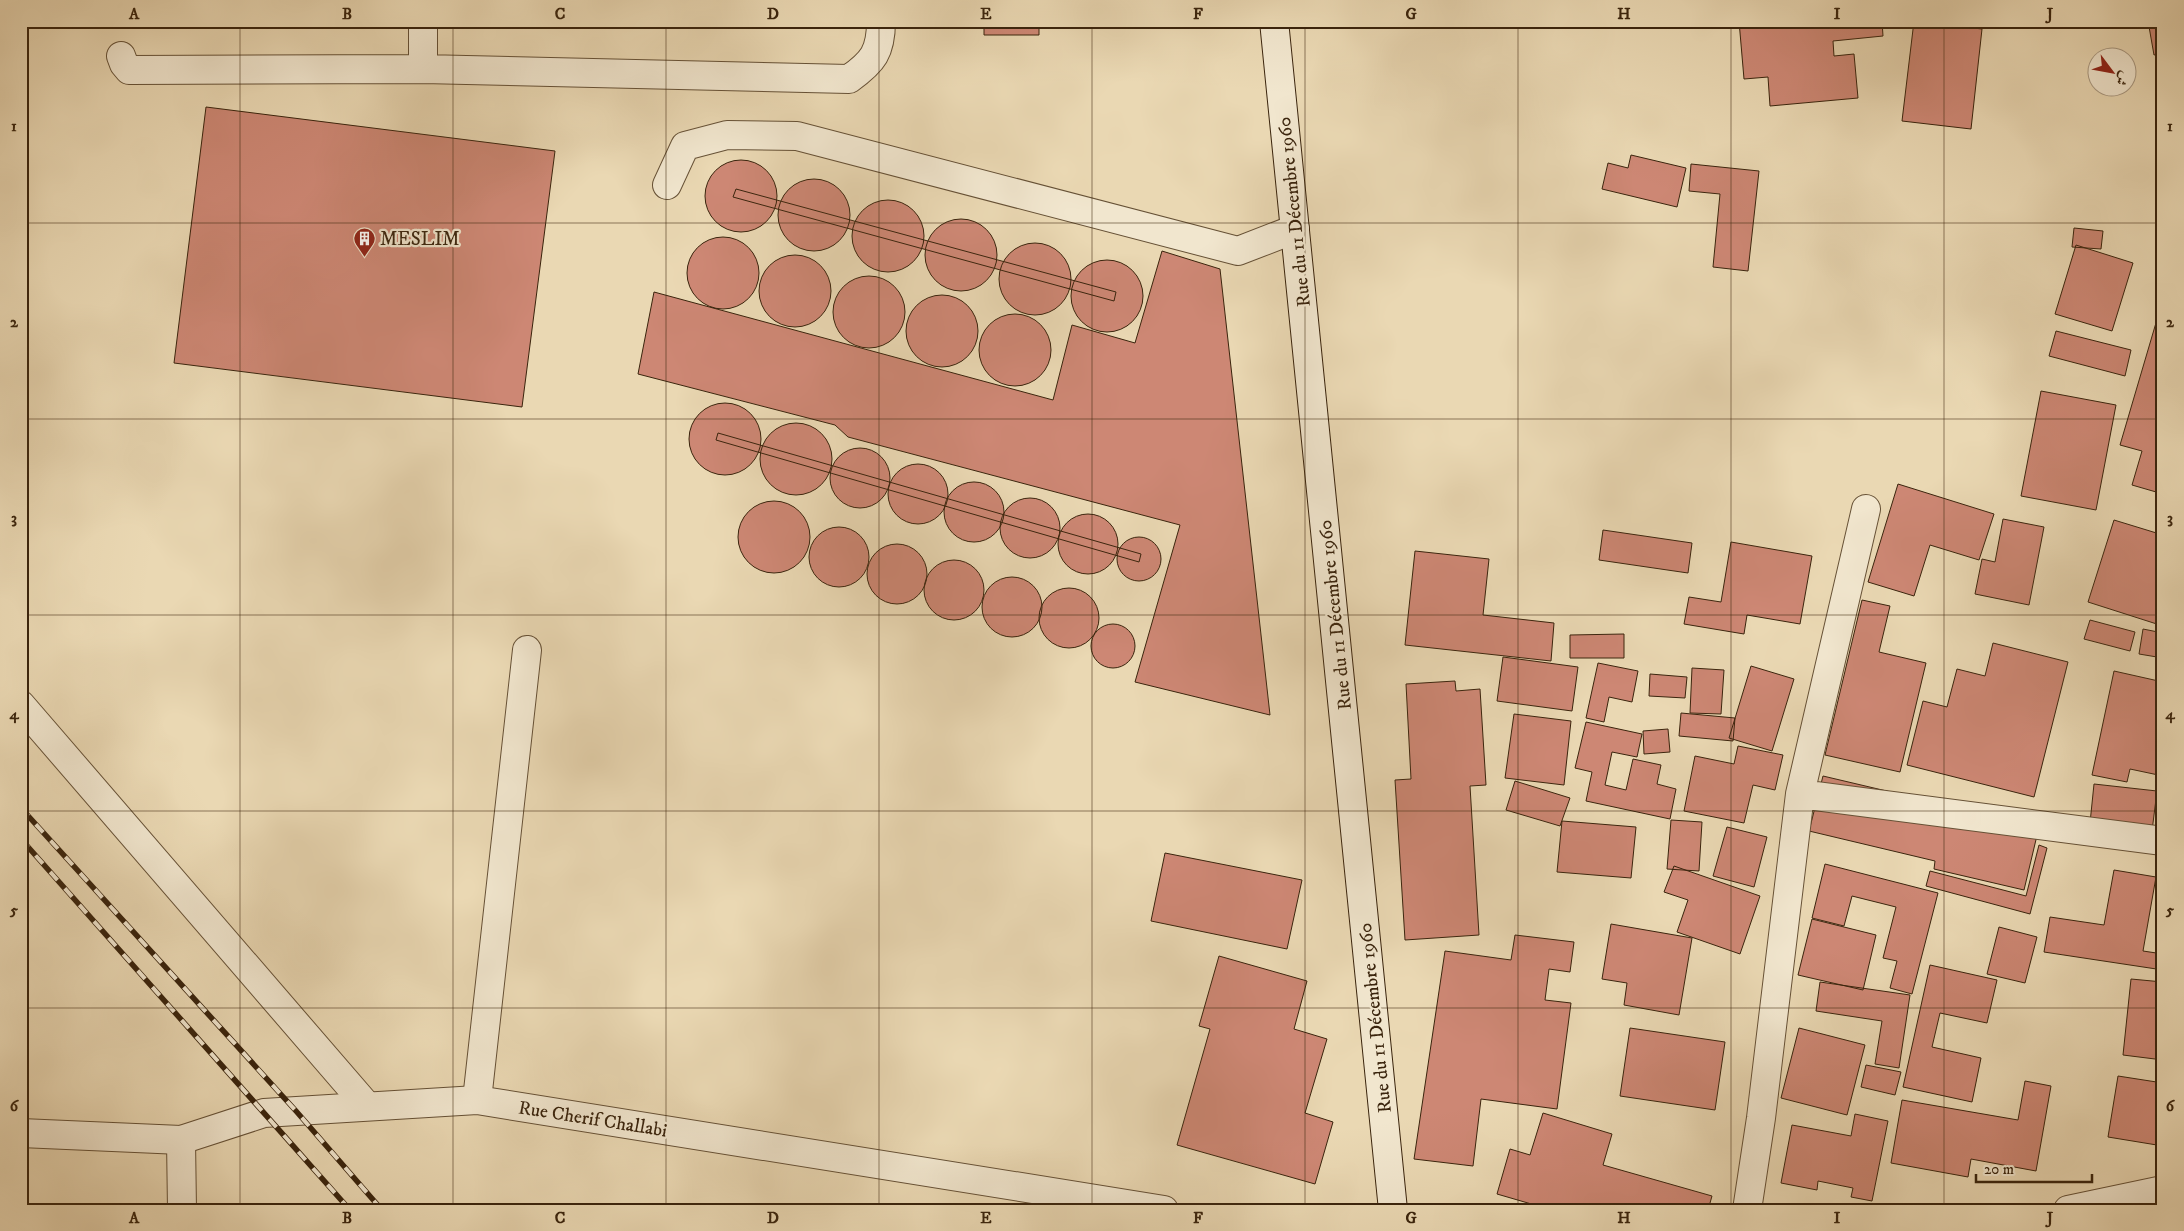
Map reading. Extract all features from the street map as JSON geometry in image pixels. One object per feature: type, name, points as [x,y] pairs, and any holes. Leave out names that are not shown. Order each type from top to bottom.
[{"type":"street","points":[[423,21],[423,70]]},
{"type":"street","points":[[121,56],[129,70],[423,70],[848,79],[870,64],[881,39],[881,21]]},
{"type":"street","name":"Rue du 11 Décembre 1960","points":[[1274,21],[1393,1210]]},
{"type":"street","points":[[667,185],[685,146],[726,135],[797,136],[1238,251],[1295,229]]},
{"type":"street","points":[[1747,1210],[1761,1118],[1800,794],[1866,509]]},
{"type":"street","points":[[477,1100],[527,650]]},
{"type":"street","points":[[21,705],[367,1106]]},
{"type":"street","points":[[1800,794],[2163,841]]},
{"type":"street","name":"Rue Cherif Challabi","points":[[21,1133],[181,1140],[264,1114],[477,1100],[1134,1207],[1164,1210]]},
{"type":"street","points":[[181,1140],[182,1210]]},
{"type":"street","points":[[2068,1210],[2163,1190]]},
{"type":"building","points":[[984,21],[1039,21],[1039,35],[984,35]]},
{"type":"building","points":[[1739,21],[1882,21],[1883,36],[1833,41],[1834,56],[1854,54],[1858,98],[1770,106],[1768,77],[1744,79]]},
{"type":"building","points":[[1914,21],[1982,29],[1971,129],[1902,121]]},
{"type":"building","points":[[2148,21],[2163,21],[2163,53],[2154,55]]},
{"type":"building","name":"MESLIM","points":[[206,107],[555,151],[522,407],[174,363]]},
{"type":"building","points":[[1631,155],[1686,168],[1677,207],[1602,189],[1608,163],[1628,168]]},
{"type":"building","points":[[748,160],[767,170],[775,182],[777,196],[775,210],[767,222],[755,230],[734,232],[715,222],[707,210],[705,189],[715,170],[727,162]]},
{"type":"building","points":[[1691,164],[1759,171],[1748,271],[1713,267],[1720,194],[1689,191]]},
{"type":"building","points":[[821,179],[840,189],[848,201],[850,215],[848,229],[840,241],[828,249],[807,251],[788,241],[780,229],[778,208],[788,189],[800,181]]},
{"type":"building","points":[[736,189],[1116,292],[1114,301],[733,197]]},
{"type":"building","points":[[895,200],[914,210],[922,222],[924,236],[922,250],[914,262],[902,270],[881,272],[862,262],[854,250],[852,229],[862,210],[874,202]]},
{"type":"building","points":[[968,219],[987,229],[995,241],[997,255],[995,269],[987,281],[975,289],[954,291],[935,281],[927,269],[925,248],[935,229],[947,221]]},
{"type":"building","points":[[2074,228],[2103,231],[2101,249],[2072,247]]},
{"type":"building","points":[[730,237],[749,247],[757,259],[759,273],[757,287],[749,299],[737,307],[716,309],[697,299],[689,287],[687,266],[697,247],[709,239]]},
{"type":"building","points":[[1042,243],[1061,253],[1069,265],[1071,279],[1069,293],[1061,305],[1049,313],[1028,315],[1009,305],[1001,293],[999,272],[1009,253],[1021,245]]},
{"type":"building","points":[[2076,245],[2133,263],[2112,331],[2055,314]]},
{"type":"building","points":[[1162,251],[1220,269],[1270,715],[1135,682],[1180,525],[848,437],[835,425],[638,374],[654,292],[1053,400],[1072,325],[1135,343]]},
{"type":"building","points":[[788,255],[802,255],[821,265],[831,284],[831,298],[821,317],[802,327],[788,327],[769,317],[759,298],[759,284],[769,265]]},
{"type":"building","points":[[1114,260],[1133,270],[1141,282],[1143,296],[1141,310],[1133,322],[1121,330],[1100,332],[1081,322],[1073,310],[1071,289],[1081,270],[1093,262]]},
{"type":"building","points":[[876,276],[895,286],[903,298],[905,312],[903,326],[895,338],[883,346],[862,348],[843,338],[835,326],[833,305],[843,286],[855,278]]},
{"type":"building","points":[[949,295],[968,305],[976,317],[978,331],[976,345],[968,357],[956,365],[935,367],[916,357],[908,345],[906,324],[916,305],[928,297]]},
{"type":"building","points":[[2163,299],[2163,494],[2132,485],[2142,451],[2120,445]]},
{"type":"building","points":[[1022,314],[1041,324],[1049,336],[1051,350],[1049,364],[1041,376],[1029,384],[1008,386],[989,376],[981,364],[979,343],[989,324],[1001,316]]},
{"type":"building","points":[[2056,331],[2131,350],[2125,376],[2049,356]]},
{"type":"building","points":[[2041,391],[2116,405],[2096,510],[2021,496]]},
{"type":"building","points":[[732,403],[751,413],[759,425],[761,439],[759,453],[751,465],[739,473],[718,475],[699,465],[691,453],[689,432],[699,413],[711,405]]},
{"type":"building","points":[[803,423],[822,433],[830,445],[832,459],[830,473],[822,485],[810,493],[789,495],[770,485],[762,473],[760,452],[770,433],[782,425]]},
{"type":"building","points":[[718,433],[1141,554],[1139,562],[716,440]]},
{"type":"building","points":[[860,448],[876,453],[881,457],[885,462],[890,478],[885,494],[881,499],[876,503],[860,508],[844,503],[839,499],[835,494],[830,478],[835,462],[839,457],[844,453]]},
{"type":"building","points":[[918,464],[934,469],[939,473],[943,478],[948,494],[943,510],[939,515],[934,519],[918,524],[902,519],[897,515],[893,510],[888,494],[893,478],[897,473],[902,469]]},
{"type":"building","points":[[974,482],[990,487],[995,491],[999,496],[1004,512],[999,528],[995,533],[990,537],[974,542],[958,537],[953,533],[949,528],[944,512],[949,496],[953,491],[958,487]]},
{"type":"building","points":[[1898,484],[1994,514],[1979,560],[1930,545],[1914,596],[1868,582]]},
{"type":"building","points":[[1030,498],[1046,503],[1051,507],[1055,512],[1060,528],[1055,544],[1051,549],[1046,553],[1030,558],[1014,553],[1009,549],[1005,544],[1000,528],[1005,512],[1009,507],[1014,503]]},
{"type":"building","points":[[781,501],[800,511],[808,523],[810,537],[808,551],[800,563],[788,571],[767,573],[748,563],[740,551],[738,530],[748,511],[760,503]]},
{"type":"building","points":[[1088,514],[1105,519],[1113,527],[1118,544],[1113,561],[1105,569],[1088,574],[1071,569],[1063,561],[1058,544],[1063,527],[1071,519]]},
{"type":"building","points":[[2003,519],[2044,527],[2029,605],[1975,594],[1982,559],[1995,562]]},
{"type":"building","points":[[2114,520],[2163,535],[2163,626],[2088,602]]},
{"type":"building","points":[[839,527],[855,532],[860,536],[864,541],[869,557],[864,573],[860,578],[855,582],[839,587],[823,582],[818,578],[814,573],[809,557],[814,541],[818,536],[823,532]]},
{"type":"building","points":[[1603,530],[1692,543],[1688,573],[1599,560]]},
{"type":"building","points":[[1135,537],[1143,537],[1155,543],[1161,559],[1155,575],[1143,581],[1135,581],[1123,575],[1117,563],[1117,555],[1123,543]]},
{"type":"building","points":[[1731,542],[1812,556],[1800,624],[1747,615],[1744,634],[1684,624],[1689,597],[1721,602]]},
{"type":"building","points":[[897,544],[913,549],[918,553],[922,558],[927,574],[922,590],[918,595],[913,599],[897,604],[881,599],[876,595],[872,590],[867,574],[872,558],[876,553],[881,549]]},
{"type":"building","points":[[1415,551],[1489,559],[1483,615],[1554,623],[1551,661],[1405,645]]},
{"type":"building","points":[[954,560],[971,565],[979,573],[984,590],[979,607],[971,615],[954,620],[937,615],[929,607],[924,590],[929,573],[937,565]]},
{"type":"building","points":[[1012,577],[1028,582],[1033,586],[1037,591],[1042,607],[1037,623],[1033,628],[1028,632],[1012,637],[996,632],[991,628],[987,623],[982,607],[987,591],[991,586],[996,582]]},
{"type":"building","points":[[1069,588],[1086,593],[1094,601],[1099,618],[1094,635],[1086,643],[1069,648],[1052,643],[1044,635],[1039,618],[1044,601],[1052,593]]},
{"type":"building","points":[[1862,600],[1890,606],[1879,652],[1926,663],[1900,772],[1825,755]]},
{"type":"building","points":[[2090,620],[2135,632],[2130,651],[2084,639]]},
{"type":"building","points":[[1109,624],[1117,624],[1129,630],[1135,646],[1129,662],[1117,668],[1109,668],[1097,662],[1091,650],[1091,642],[1097,630]]},
{"type":"building","points":[[2143,629],[2163,633],[2163,658],[2139,654]]},
{"type":"building","points":[[1624,634],[1624,658],[1570,658],[1570,635]]},
{"type":"building","points":[[1993,643],[2068,662],[2034,797],[1907,765],[1923,701],[1947,707],[1957,669],[1985,676]]},
{"type":"building","points":[[1503,657],[1578,667],[1572,711],[1497,701]]},
{"type":"building","points":[[1598,663],[1638,671],[1632,702],[1609,697],[1604,722],[1586,718]]},
{"type":"building","points":[[1751,666],[1794,679],[1772,751],[1729,738]]},
{"type":"building","points":[[1692,668],[1724,670],[1721,714],[1690,713]]},
{"type":"building","points":[[2114,671],[2163,682],[2163,776],[2130,769],[2127,782],[2092,775]]},
{"type":"building","points":[[1650,674],[1687,677],[1685,698],[1649,696]]},
{"type":"building","points":[[1455,681],[1456,691],[1480,689],[1486,785],[1470,786],[1479,935],[1405,940],[1395,780],[1411,779],[1406,684]]},
{"type":"building","points":[[1681,713],[1735,718],[1733,741],[1679,736]]},
{"type":"building","points":[[1514,714],[1571,721],[1564,785],[1505,778]]},
{"type":"building","points":[[1586,722],[1642,734],[1637,757],[1612,752],[1605,785],[1626,790],[1633,759],[1661,765],[1657,784],[1676,789],[1670,819],[1586,801],[1592,772],[1575,768]]},
{"type":"building","points":[[1668,729],[1670,752],[1644,754],[1643,731]]},
{"type":"building","points":[[1738,746],[1783,755],[1775,790],[1753,785],[1744,823],[1684,811],[1695,756],[1734,764]]},
{"type":"building","points":[[1823,776],[2039,827],[2024,890],[1934,869],[1935,861],[1809,831]]},
{"type":"building","points":[[1515,781],[1570,798],[1560,826],[1506,810]]},
{"type":"building","points":[[2094,784],[2157,791],[2152,831],[2090,823]]},
{"type":"building","points":[[1671,820],[1702,822],[1699,871],[1667,869]]},
{"type":"building","points":[[1562,821],[1636,827],[1631,878],[1557,872]]},
{"type":"building","points":[[1727,827],[1767,837],[1754,887],[1713,876]]},
{"type":"building","points":[[2039,845],[2047,848],[2030,914],[1926,886],[1930,871],[2026,896]]},
{"type":"building","points":[[1165,853],[1302,880],[1287,949],[1151,921]]},
{"type":"building","points":[[1825,864],[1938,893],[1912,994],[1890,988],[1897,961],[1883,958],[1896,907],[1852,896],[1844,926],[1812,918]]},
{"type":"building","points":[[1674,866],[1760,896],[1740,954],[1677,932],[1688,900],[1664,892]]},
{"type":"building","points":[[2114,870],[2156,877],[2143,951],[2163,954],[2163,970],[2044,952],[2050,917],[2104,925]]},
{"type":"building","points":[[1812,919],[1876,935],[1863,990],[1798,975]]},
{"type":"building","points":[[1611,924],[1692,938],[1679,1015],[1624,1005],[1627,983],[1602,979]]},
{"type":"building","points":[[1999,927],[2037,937],[2025,983],[1987,974]]},
{"type":"building","points":[[2163,933],[2163,954],[2159,953]]},
{"type":"building","points":[[1515,935],[1574,942],[1570,972],[1549,969],[1545,1000],[1571,1003],[1557,1109],[1481,1099],[1473,1166],[1414,1159],[1445,951],[1511,960]]},
{"type":"building","points":[[1219,956],[1307,981],[1294,1029],[1327,1039],[1305,1113],[1333,1122],[1315,1184],[1177,1145],[1210,1029],[1199,1026]]},
{"type":"building","points":[[1930,965],[1997,980],[1987,1023],[1940,1013],[1932,1047],[1981,1058],[1972,1102],[1903,1087]]},
{"type":"building","points":[[2131,979],[2163,982],[2163,1060],[2123,1055]]},
{"type":"building","points":[[1820,982],[1910,995],[1899,1068],[1875,1064],[1882,1021],[1816,1011]]},
{"type":"building","points":[[1630,1028],[1725,1042],[1715,1110],[1620,1096]]},
{"type":"building","points":[[1799,1028],[1865,1045],[1847,1115],[1781,1098]]},
{"type":"building","points":[[1866,1065],[1901,1072],[1895,1095],[1861,1087]]},
{"type":"building","points":[[2118,1076],[2163,1083],[2163,1146],[2108,1137]]},
{"type":"building","points":[[2025,1081],[2051,1086],[2036,1171],[1971,1159],[1968,1177],[1891,1163],[1902,1100],[2018,1120]]},
{"type":"building","points":[[1543,1113],[1612,1134],[1603,1165],[1712,1196],[1708,1210],[1552,1210],[1497,1194],[1510,1149],[1530,1155]]},
{"type":"building","points":[[1855,1114],[1888,1121],[1872,1201],[1851,1197],[1853,1188],[1818,1181],[1817,1190],[1781,1183],[1792,1125],[1851,1136]]},
{"type":"railway","points":[[21,808],[296,1111],[382,1210]]},
{"type":"railway","points":[[21,839],[350,1210]]},
{"type":"place","name":"MESLIM","points":[[364,257]]}]
